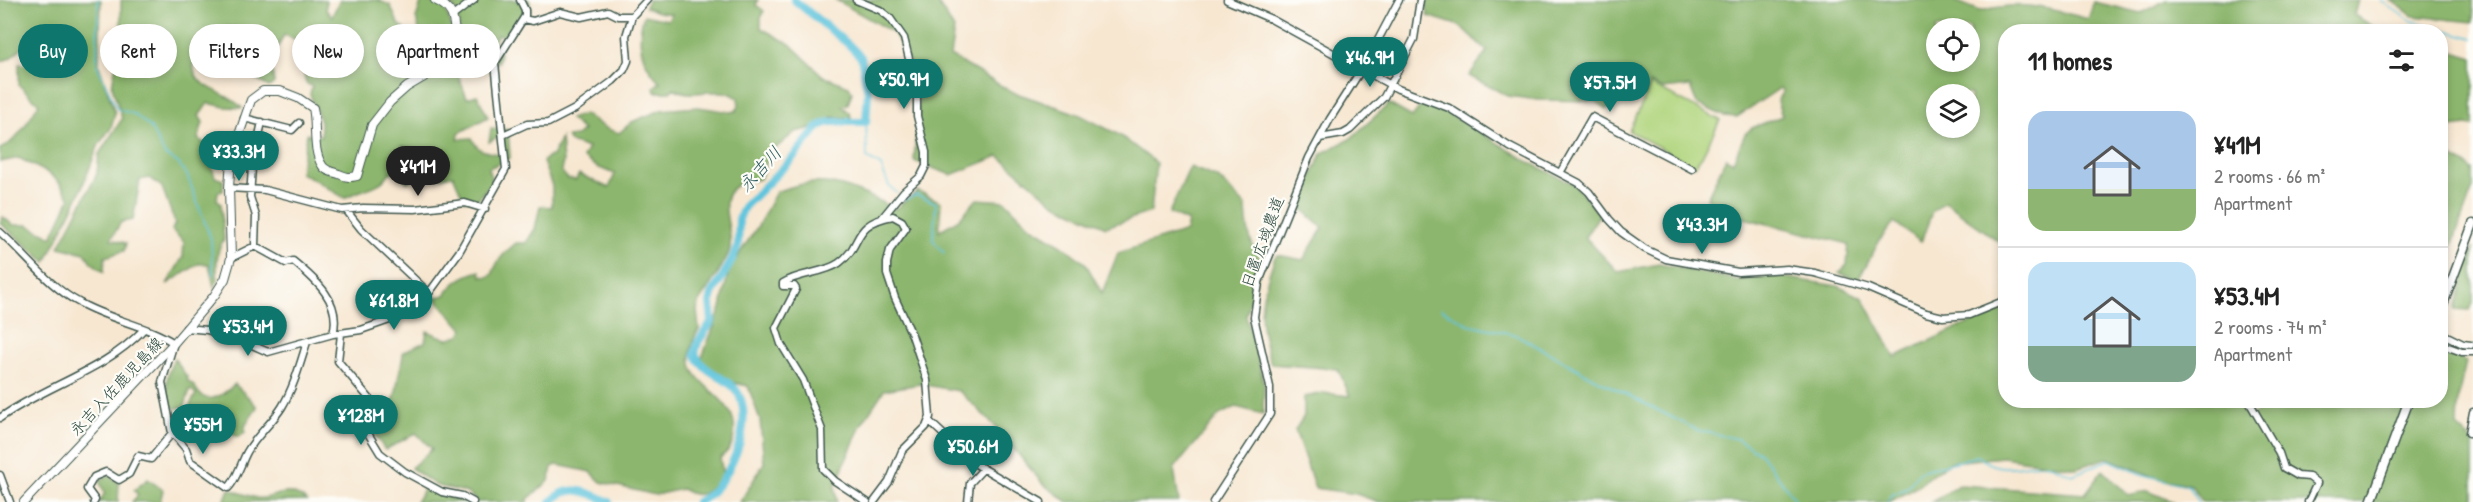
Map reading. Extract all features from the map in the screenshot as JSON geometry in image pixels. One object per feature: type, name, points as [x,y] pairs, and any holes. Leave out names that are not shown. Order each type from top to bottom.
[{"type":"highway","points":[[2448,291],[2473,224]]},
{"type":"highway","points":[[2371,502],[2406,408]]},
{"type":"main road","points":[[435,0],[447,5],[454,15]]},
{"type":"main road","name":"永吉入佐鹿児島線","points":[[24,502],[174,343],[214,296],[225,279],[231,258],[229,188],[231,158],[251,100],[263,92],[280,91],[298,98],[313,108],[318,152],[322,165],[348,178],[357,176],[372,125],[390,102],[407,87],[424,77],[445,52],[455,36],[454,15]]},
{"type":"street","points":[[454,15],[474,0]]},
{"type":"street","points":[[186,328],[207,330],[243,341],[268,352],[333,334],[341,334],[401,316],[418,308],[459,252],[506,169],[495,63],[523,19],[525,9],[520,0]]},
{"type":"street","points":[[503,135],[527,124],[548,123],[574,109],[613,81],[624,70],[628,61],[626,36],[632,16],[647,0]]},
{"type":"street","points":[[856,0],[880,10],[890,18],[904,38],[917,92],[917,116],[926,152],[926,166],[921,176],[903,190],[882,218]]},
{"type":"street","points":[[1227,0],[1271,20],[1390,85],[1449,108],[1510,147],[1584,187],[1609,219],[1628,238],[1645,249],[1673,261],[1738,272],[1787,269],[1815,273],[1868,288],[1926,313],[1943,317],[1969,315],[1998,303]]},
{"type":"street","name":"日置広域農道","points":[[1213,502],[1270,414],[1270,387],[1255,325],[1256,293],[1305,168],[1399,0]]},
{"type":"street","points":[[1320,138],[1343,134],[1350,130],[1381,101],[1414,39],[1420,0]]},
{"type":"street","points":[[523,19],[533,21],[560,12],[581,17],[608,11],[618,16],[632,16]]},
{"type":"street","points":[[244,117],[292,130],[299,123]]},
{"type":"street","points":[[1560,173],[1592,117],[1692,169]]},
{"type":"street","points":[[255,246],[256,216],[250,197],[250,188],[262,122]]},
{"type":"street","points":[[229,188],[250,188],[273,192],[346,210],[415,209],[458,203],[485,208]]},
{"type":"street","points":[[346,210],[361,229],[429,293]]},
{"type":"street","points":[[867,502],[835,481],[823,470],[822,430],[803,380],[781,344],[776,328],[796,289],[794,286],[783,286],[783,283],[792,277],[832,267],[841,262],[848,255],[861,230],[882,218],[893,216],[905,225],[904,232],[890,250],[886,263],[887,273],[927,380],[931,406],[929,421],[902,451],[889,482],[874,502]]},
{"type":"street","points":[[0,232],[67,296],[95,311],[157,332],[174,343],[162,382],[172,432],[186,449],[190,461],[228,488],[233,485],[239,467],[252,445],[281,408],[295,379],[307,342]]},
{"type":"street","points":[[231,258],[255,246]]},
{"type":"street","points":[[255,246],[286,263],[293,261],[320,283],[329,296],[336,322],[333,334]]},
{"type":"street","points":[[0,418],[29,398],[63,383],[117,352],[144,329]]},
{"type":"street","points":[[341,334],[338,361],[369,398],[369,435],[380,453],[405,472],[442,492],[462,496],[473,502]]},
{"type":"street","points":[[2448,336],[2472,348]]},
{"type":"street","points":[[2448,347],[2472,348]]},
{"type":"street","points":[[2252,408],[2279,453],[2284,468],[2317,483],[2308,502]]},
{"type":"street","points":[[2473,412],[2469,433],[2473,434]]},
{"type":"street","points":[[929,421],[983,469],[1041,502]]},
{"type":"street","points":[[94,502],[95,500],[87,489],[94,477],[106,472],[119,480],[129,474],[138,456],[151,459],[172,432]]},
{"type":"street","points":[[968,502],[970,483],[983,469]]},
{"type":"street","points":[[0,475],[10,502]]},
{"type":"green space","points":[[0,0],[101,0],[100,78],[103,78],[115,113],[111,128],[99,144],[79,195],[46,262],[0,223],[3,217],[13,225],[28,225],[52,237],[70,198],[59,182],[48,173],[19,158],[0,162],[0,149],[12,141],[39,104],[19,85],[19,78],[88,78],[88,24],[18,24],[18,51],[0,62]]},
{"type":"green space","points":[[121,0],[289,0],[294,2],[295,0],[326,0],[326,10],[332,16],[340,0],[377,0],[390,5],[399,24],[376,24],[376,78],[459,78],[467,98],[477,95],[488,117],[459,133],[458,139],[472,138],[481,149],[502,155],[503,140],[496,138],[489,142],[491,128],[508,130],[510,158],[489,168],[493,187],[486,189],[477,200],[464,200],[453,175],[430,179],[435,164],[431,156],[423,154],[420,149],[402,146],[404,161],[415,169],[418,177],[407,182],[399,173],[390,172],[381,183],[345,198],[300,173],[307,134],[321,136],[318,114],[310,94],[312,87],[306,83],[305,78],[364,78],[364,24],[292,24],[292,38],[284,35],[280,43],[280,24],[189,24],[189,78],[198,78],[208,87],[242,108],[208,103],[199,116],[203,122],[198,139],[210,147],[211,164],[215,177],[223,180],[223,191],[218,192],[217,199],[221,204],[224,240],[218,253],[218,280],[214,287],[209,264],[198,264],[167,284],[183,257],[184,242],[172,230],[175,223],[162,187],[149,178],[140,180],[133,220],[121,222],[111,239],[126,243],[124,251],[105,257],[104,272],[91,262],[85,253],[59,247],[97,174],[99,154],[122,119],[112,86],[113,78],[177,78],[177,24],[121,24]]},
{"type":"green space","points":[[422,0],[444,6],[451,24],[418,24],[416,18]]},
{"type":"green space","points":[[445,0],[529,0],[531,10],[510,36],[500,35],[500,24],[458,24],[456,10]]},
{"type":"green space","points":[[648,0],[758,0],[756,5],[764,11],[761,16],[761,28],[790,44],[823,76],[849,86],[852,92],[848,104],[842,106],[850,113],[851,118],[832,117],[813,128],[795,132],[770,153],[760,179],[739,184],[730,191],[727,199],[729,252],[699,302],[697,310],[699,330],[694,338],[691,352],[691,364],[696,374],[721,400],[734,421],[732,442],[728,451],[720,458],[723,474],[714,485],[701,494],[689,493],[682,489],[655,495],[601,482],[591,472],[557,465],[552,467],[549,481],[528,499],[528,502],[476,502],[469,494],[436,485],[411,468],[432,449],[416,433],[385,450],[375,435],[379,413],[382,414],[390,406],[394,398],[403,352],[425,342],[427,331],[447,339],[460,335],[463,329],[435,298],[445,295],[455,283],[469,275],[480,271],[481,276],[492,275],[508,250],[516,243],[526,243],[535,229],[540,206],[552,207],[552,186],[543,162],[547,157],[552,156],[561,138],[563,162],[561,171],[568,179],[576,180],[579,174],[609,188],[615,174],[597,167],[583,157],[588,148],[570,142],[567,137],[576,136],[583,130],[570,119],[584,114],[607,129],[619,133],[632,122],[661,110],[698,107],[736,111],[739,106],[738,98],[723,92],[690,93],[674,88],[670,92],[655,92],[654,87],[660,82],[644,59],[640,33],[644,15],[668,20],[672,14],[645,7]]},
{"type":"green space","points":[[836,0],[936,0],[954,29],[950,56],[1010,91],[1078,114],[1121,136],[1156,163],[1151,212],[1106,227],[1054,203],[999,156],[951,175],[914,161],[920,83],[894,33]]},
{"type":"green space","points":[[1426,0],[1953,0],[1980,11],[2010,6],[2035,6],[2088,19],[2094,2],[2141,13],[2166,0],[2358,0],[2354,15],[2369,24],[1998,24],[1998,241],[1945,202],[1932,212],[1921,242],[1894,222],[1880,240],[1858,280],[1839,273],[1847,265],[1849,244],[1728,214],[1707,198],[1726,158],[1733,162],[1745,134],[1752,128],[1782,116],[1777,101],[1783,91],[1780,88],[1737,117],[1724,116],[1697,104],[1690,86],[1663,89],[1650,83],[1644,96],[1621,101],[1606,109],[1596,101],[1539,100],[1508,96],[1469,76],[1487,51],[1460,26],[1428,16]]},
{"type":"green space","points":[[2391,0],[2473,0],[2473,22],[2413,16]]},
{"type":"green space","points":[[2448,50],[2473,58],[2473,126],[2451,127],[2448,143]]},
{"type":"green space","points":[[253,78],[273,78],[274,83],[269,87]]},
{"type":"green space","points":[[1651,85],[1720,120],[1702,156],[1694,166],[1629,131]]},
{"type":"green space","points":[[1389,104],[1412,117],[1422,104],[1439,108],[1536,166],[1574,184],[1600,214],[1585,237],[1618,272],[1659,264],[1737,280],[1775,276],[1838,286],[1863,298],[1895,357],[1957,328],[1998,313],[1998,408],[2248,408],[2252,415],[2262,408],[2448,408],[2448,354],[2466,361],[2458,399],[2457,427],[2473,442],[2473,502],[2203,502],[2191,485],[2157,478],[2107,458],[2076,468],[2003,457],[1950,462],[1910,491],[1889,502],[1379,502],[1356,494],[1315,488],[1295,430],[1304,416],[1304,397],[1323,393],[1350,396],[1338,369],[1271,364],[1263,334],[1261,310],[1275,257],[1278,255],[1303,260],[1323,228],[1299,206],[1322,153],[1350,139]]},
{"type":"green space","points":[[2448,154],[2473,170],[2473,188],[2448,257]]},
{"type":"green space","points":[[1190,167],[1218,178],[1246,206],[1249,235],[1262,261],[1246,315],[1264,384],[1263,414],[1236,407],[1219,415],[1174,469],[1179,502],[1068,502],[1043,484],[994,425],[959,391],[920,384],[884,390],[861,425],[835,486],[837,502],[740,502],[764,463],[760,420],[748,386],[716,379],[701,360],[721,308],[729,269],[758,226],[776,192],[801,185],[828,183],[851,189],[895,209],[918,191],[941,202],[939,231],[959,219],[977,199],[1005,201],[1030,226],[1062,245],[1086,264],[1102,293],[1118,253],[1186,231],[1188,222],[1169,213]]},
{"type":"green space","points":[[2473,247],[2473,303],[2470,310],[2455,309]]},
{"type":"green space","points":[[174,358],[188,381],[205,398],[219,396],[235,384],[252,400],[257,407],[245,426],[245,432],[238,437],[211,425],[209,420],[220,414],[216,410],[206,413],[196,407],[189,407],[196,394],[190,389],[185,406],[172,409],[167,383]]},
{"type":"green space","points":[[2103,470],[2129,496],[2148,491],[2174,502],[1932,502],[1959,485],[2085,494]]},
{"type":"green space","points":[[109,475],[119,483],[118,502],[99,502],[105,493],[99,481]]},
{"type":"green space","points":[[148,479],[163,490],[160,502],[132,502],[138,495],[134,490]]},
{"type":"green space","points":[[426,486],[445,496],[469,502],[416,502]]},
{"type":"green space","points":[[229,489],[257,498],[292,493],[307,501],[224,502]]},
{"type":"waterway","points":[[98,0],[97,65],[117,109],[134,114],[150,127],[165,155],[178,163],[187,175],[211,239],[213,275]]},
{"type":"waterway","name":"永吉川","points":[[697,502],[719,484],[729,469],[742,435],[744,418],[742,403],[736,390],[702,365],[695,353],[698,342],[712,321],[710,303],[712,294],[730,264],[738,245],[739,219],[744,207],[790,161],[819,126],[829,122],[866,122],[868,92],[861,57],[794,0]]},
{"type":"waterway","points":[[2381,0],[2409,20],[2423,24]]},
{"type":"waterway","points":[[2448,31],[2473,38]]},
{"type":"waterway","points":[[866,122],[867,158],[881,166],[889,186],[897,193]]},
{"type":"waterway","points":[[901,197],[904,200],[917,195],[936,203],[933,240],[944,253]]},
{"type":"waterway","points":[[1441,309],[1468,324],[1517,335],[1588,375],[1697,430],[1737,439],[1761,454],[1797,502]]},
{"type":"waterway","points":[[1887,502],[1893,494],[1906,489],[1920,471],[1978,456],[1996,466],[2050,465],[2072,475],[2109,460],[2141,474],[2189,486],[2199,502]]},
{"type":"waterway","name":"永吉川","points":[[551,502],[564,492],[572,491],[586,492],[609,502]]}]
